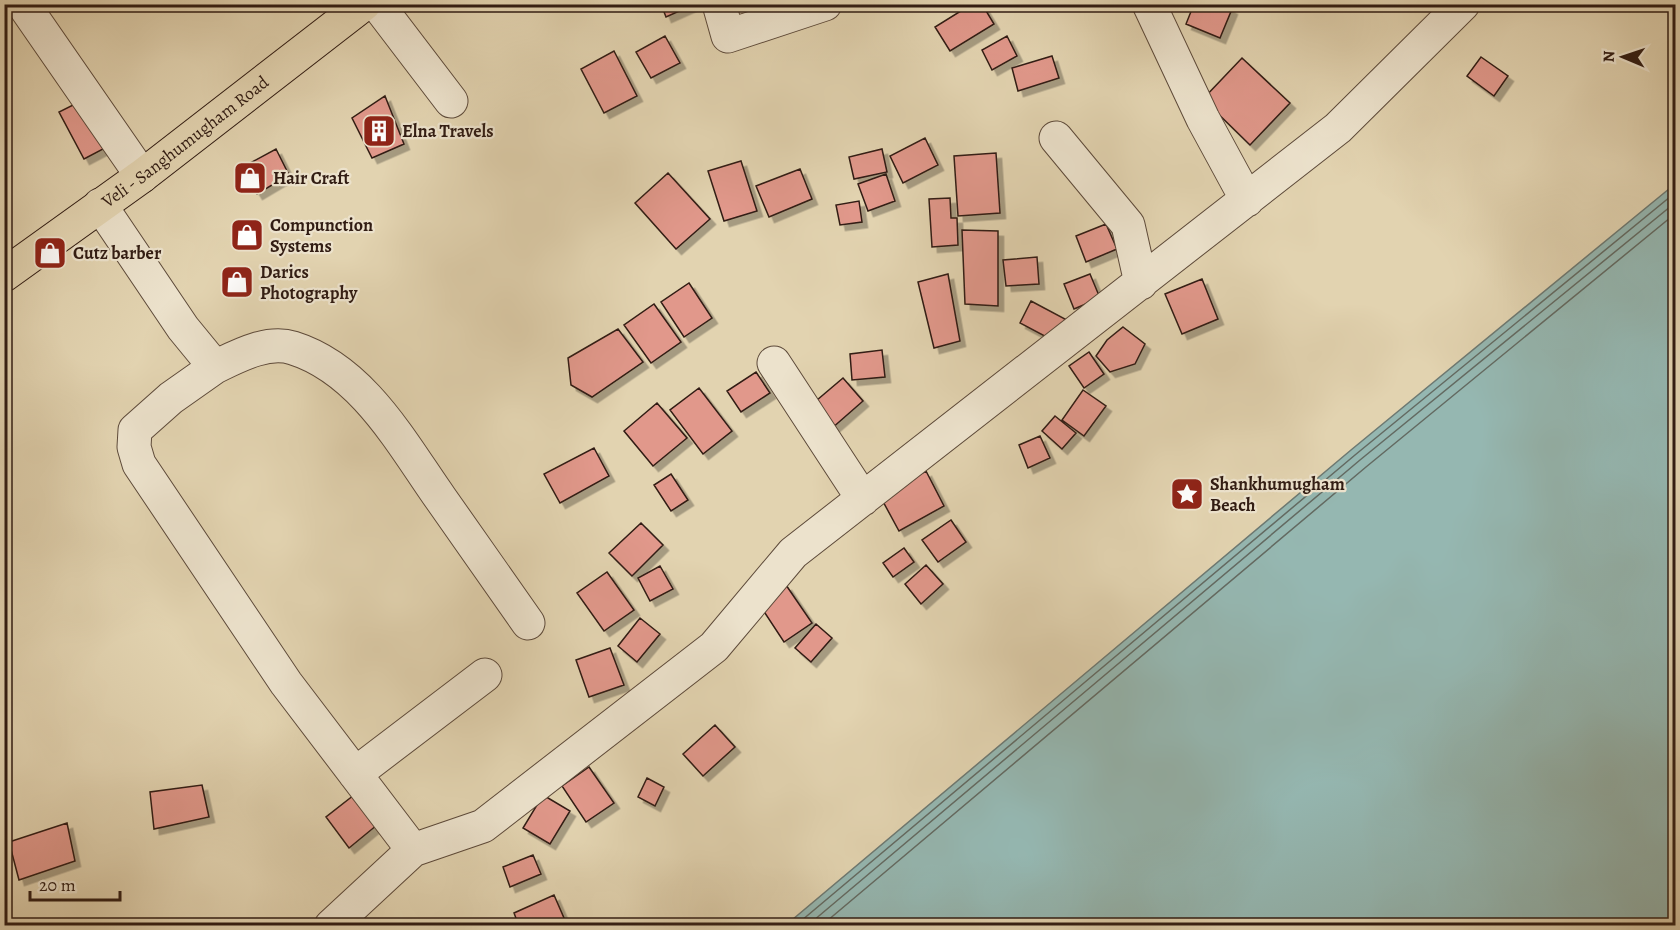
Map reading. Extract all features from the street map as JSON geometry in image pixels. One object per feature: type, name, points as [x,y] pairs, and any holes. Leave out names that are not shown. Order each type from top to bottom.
[{"type":"main road","name":"Veli - Sanghumugham Road","points":[[5,275],[142,176],[364,4]]},
{"type":"street","points":[[23,4],[142,176]]},
{"type":"street","points":[[377,4],[451,101]]},
{"type":"street","points":[[720,4],[728,36],[825,4]]},
{"type":"street","points":[[1149,4],[1203,119],[1247,200]]},
{"type":"street","points":[[331,926],[413,850],[483,826],[714,647],[793,554],[1338,128],[1463,4]]},
{"type":"street","points":[[1056,138],[1128,225],[1141,283]]},
{"type":"street","points":[[100,205],[183,328],[215,367]]},
{"type":"street","points":[[413,850],[280,674],[139,464],[134,447],[135,430],[171,398],[215,367],[245,353],[274,346],[293,348],[336,369],[378,409],[528,623]]},
{"type":"street","points":[[774,363],[863,499]]},
{"type":"street","points":[[355,774],[485,675]]},
{"type":"water","points":[[1675,184],[1675,925],[786,925],[1351,450]]},
{"type":"building","points":[[661,4],[695,4],[666,17]]},
{"type":"building","points":[[972,4],[982,4],[994,24],[950,51],[935,27]]},
{"type":"building","points":[[1194,4],[1222,4],[1232,9],[1220,38],[1186,24]]},
{"type":"building","points":[[665,36],[680,63],[651,78],[636,52]]},
{"type":"building","points":[[1007,36],[1017,56],[992,70],[982,50]]},
{"type":"building","points":[[614,51],[637,96],[604,113],[581,69]]},
{"type":"building","points":[[1052,56],[1059,78],[1018,91],[1012,68]]},
{"type":"building","points":[[1481,57],[1508,76],[1494,96],[1467,76]]},
{"type":"building","points":[[1242,58],[1290,103],[1250,145],[1203,99]]},
{"type":"building","name":"Elna Travels","points":[[385,96],[404,144],[372,158],[352,118]]},
{"type":"building","points":[[81,101],[105,148],[84,159],[59,112]]},
{"type":"building","points":[[925,138],[938,165],[903,183],[890,156]]},
{"type":"building","points":[[276,149],[289,175],[257,194],[241,168]]},
{"type":"building","points":[[882,149],[887,172],[854,179],[849,157]]},
{"type":"building","points":[[996,153],[1000,213],[958,216],[954,156]]},
{"type":"building","points":[[741,161],[757,211],[724,221],[708,171]]},
{"type":"building","points":[[800,169],[812,199],[769,217],[756,186]]},
{"type":"building","points":[[668,173],[710,219],[676,249],[635,203]]},
{"type":"building","points":[[886,174],[895,201],[868,211],[858,184]]},
{"type":"building","points":[[950,198],[951,218],[957,218],[958,245],[932,247],[929,199]]},
{"type":"building","points":[[859,201],[862,222],[840,225],[836,205]]},
{"type":"building","points":[[1106,224],[1117,249],[1086,262],[1076,236]]},
{"type":"building","points":[[962,230],[998,231],[998,306],[965,304]]},
{"type":"building","points":[[1037,257],[1039,284],[1006,286],[1003,260]]},
{"type":"building","points":[[948,274],[960,341],[934,348],[918,282]]},
{"type":"building","points":[[1090,274],[1100,298],[1074,309],[1064,284]]},
{"type":"building","points":[[1202,279],[1218,319],[1182,334],[1165,294]]},
{"type":"building","points":[[689,283],[712,318],[684,337],[661,302]]},
{"type":"building","points":[[1031,301],[1065,319],[1054,341],[1020,323]]},
{"type":"building","points":[[654,304],[681,342],[651,363],[624,325]]},
{"type":"building","points":[[1123,327],[1145,344],[1135,364],[1110,372],[1096,356],[1107,340]]},
{"type":"building","points":[[618,329],[643,362],[592,397],[571,385],[568,358]]},
{"type":"building","points":[[882,350],[885,377],[852,380],[850,354]]},
{"type":"building","points":[[1089,352],[1104,374],[1084,388],[1069,366]]},
{"type":"building","points":[[756,372],[770,393],[741,412],[727,391]]},
{"type":"building","points":[[843,378],[863,401],[831,429],[810,406]]},
{"type":"building","points":[[699,388],[732,431],[703,454],[670,410]]},
{"type":"building","points":[[1083,390],[1106,406],[1084,436],[1062,420]]},
{"type":"building","points":[[657,403],[687,438],[653,466],[624,431]]},
{"type":"building","points":[[1055,416],[1076,433],[1062,449],[1042,431]]},
{"type":"building","points":[[1040,436],[1050,458],[1028,468],[1019,445]]},
{"type":"building","points":[[594,448],[609,476],[560,503],[544,474]]},
{"type":"building","points":[[926,471],[944,506],[899,531],[880,496]]},
{"type":"building","points":[[671,474],[688,500],[671,511],[654,485]]},
{"type":"building","points":[[951,520],[966,542],[938,562],[922,540]]},
{"type":"building","points":[[641,523],[663,545],[632,576],[609,553]]},
{"type":"building","points":[[904,548],[914,562],[893,577],[883,563]]},
{"type":"building","points":[[926,565],[943,584],[921,604],[905,584]]},
{"type":"building","points":[[660,566],[673,589],[650,601],[638,578]]},
{"type":"building","points":[[607,572],[634,610],[604,631],[577,593]]},
{"type":"building","points":[[786,585],[812,623],[784,642],[759,604]]},
{"type":"building","points":[[640,618],[660,634],[637,662],[618,646]]},
{"type":"building","points":[[816,624],[832,638],[811,662],[795,648]]},
{"type":"building","points":[[610,648],[624,685],[589,697],[576,660]]},
{"type":"building","points":[[715,725],[735,747],[703,776],[683,754]]},
{"type":"building","points":[[589,767],[614,803],[586,822],[562,786]]},
{"type":"building","points":[[647,778],[664,787],[655,806],[638,797]]},
{"type":"building","points":[[202,785],[209,817],[154,829],[150,792]]},
{"type":"building","points":[[354,795],[377,825],[349,848],[326,817]]},
{"type":"building","points":[[543,795],[570,811],[550,844],[523,828]]},
{"type":"building","points":[[67,823],[75,861],[19,880],[9,842]]},
{"type":"building","points":[[533,855],[541,874],[510,887],[503,867]]},
{"type":"building","points":[[554,895],[564,918],[547,926],[519,926],[514,913]]},
{"type":"place","name":"Elna Travels","points":[[379,131]]},
{"type":"place","name":"Hair Craft","points":[[250,178]]},
{"type":"place","name":"Compunction Systems","points":[[247,235]]},
{"type":"place","name":"Cutz barber","points":[[50,253]]},
{"type":"place","name":"Darics Photography","points":[[237,282]]},
{"type":"place","name":"Shankhumugham Beach","points":[[1187,494]]}]
